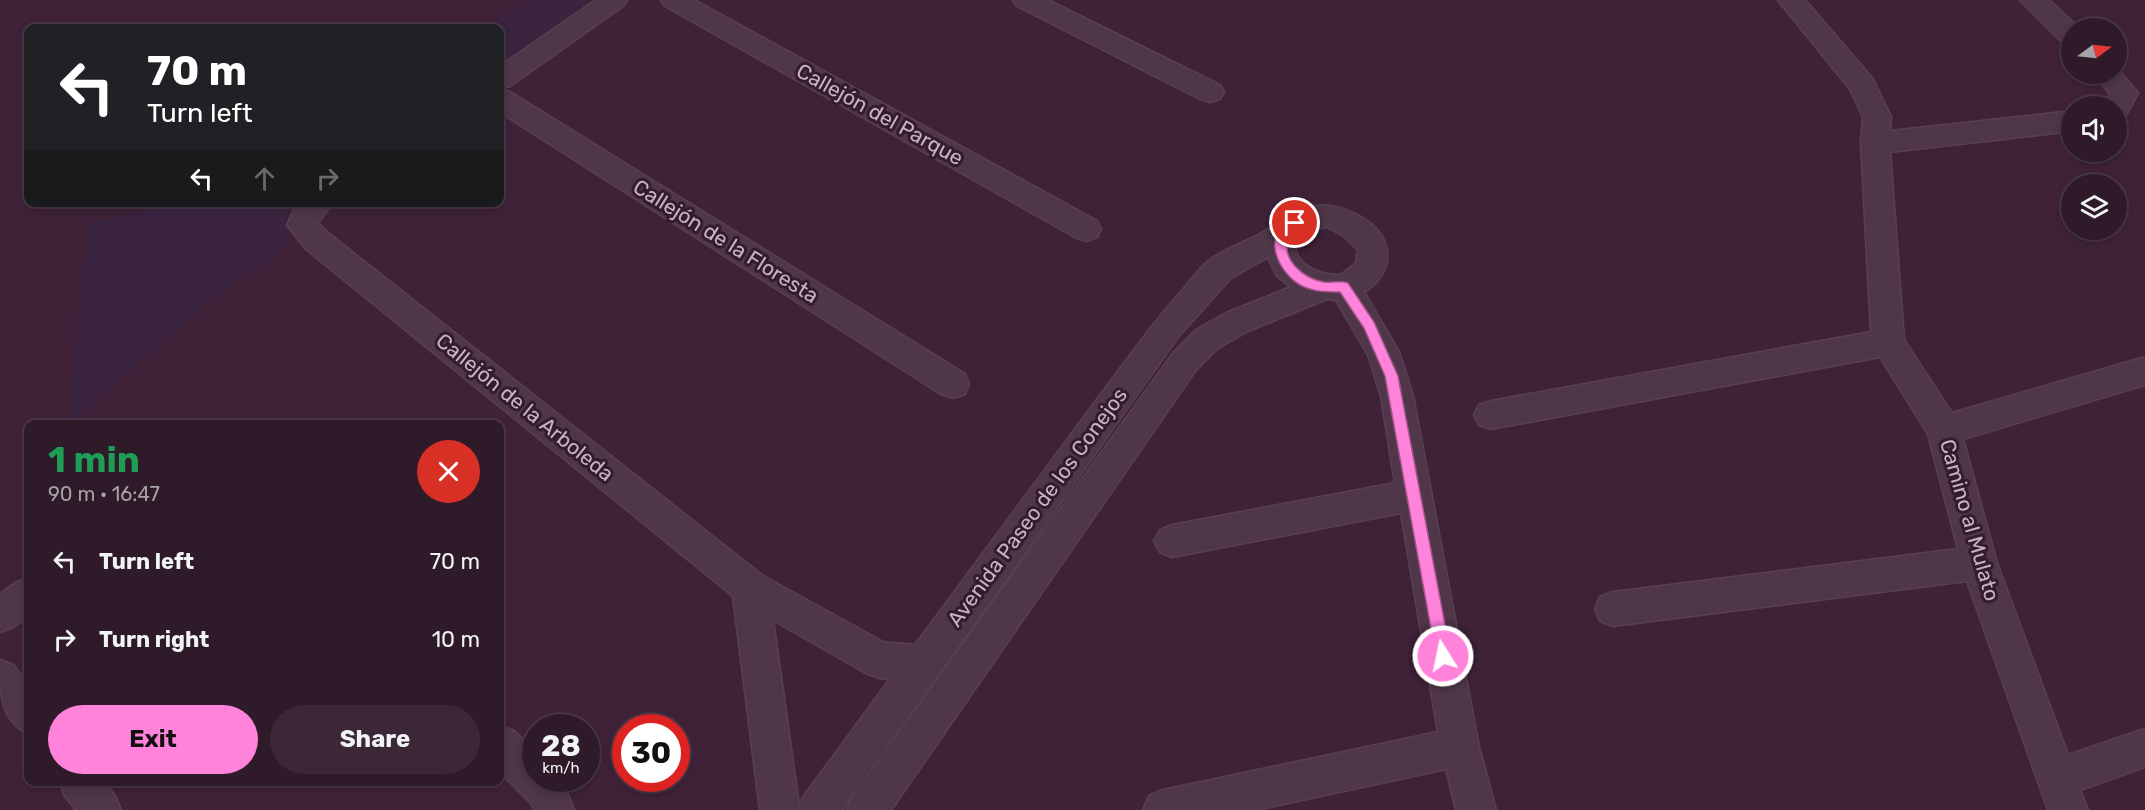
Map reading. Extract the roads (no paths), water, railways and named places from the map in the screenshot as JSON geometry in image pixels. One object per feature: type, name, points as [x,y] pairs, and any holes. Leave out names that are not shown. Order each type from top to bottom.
[{"type":"street","points":[[504,76],[614,0]]},
{"type":"street","name":"Callejón del Parque","points":[[674,0],[1086,229]]},
{"type":"street","points":[[1026,0],[1210,92]]},
{"type":"street","name":"Camino al Mulato","points":[[1791,0],[1862,85],[1876,117],[1875,143],[1888,342],[1944,430],[1979,563],[2063,794]]},
{"type":"street","points":[[2033,0],[2061,27]]},
{"type":"street","name":"Callejón de la Floresta","points":[[504,102],[953,384]]},
{"type":"street","points":[[1875,143],[2061,122]]},
{"type":"street","name":"Callejón de la Arboleda","points":[[310,214],[316,241],[750,588],[879,660],[924,664]]},
{"type":"street","points":[[1327,216],[1344,220],[1359,230],[1369,242],[1373,256],[1369,269],[1359,280],[1335,287],[1308,283],[1293,273],[1284,260],[1281,246],[1285,234],[1295,223],[1310,217],[1327,216]]},
{"type":"street","name":"Avenida Paseo de los Conejos","points":[[818,810],[1168,327],[1220,270],[1285,234]]},
{"type":"street","points":[[1335,287],[1369,326],[1392,376],[1460,747],[1476,810]]},
{"type":"street","name":"Avenida Paseo de los Conejos","points":[[867,810],[1185,361],[1207,339],[1238,322],[1335,287]]},
{"type":"street","points":[[1491,415],[1888,342]]},
{"type":"street","points":[[1944,430],[2145,371]]},
{"type":"street","points":[[1172,541],[1415,495]]},
{"type":"street","points":[[1612,609],[1979,563]]},
{"type":"street","points":[[750,588],[780,810]]},
{"type":"street","points":[[0,615],[24,598]]},
{"type":"street","points":[[0,678],[24,710]]},
{"type":"street","points":[[1163,810],[1460,747]]},
{"type":"street","points":[[2063,794],[2145,748]]},
{"type":"street","points":[[504,749],[545,789],[554,810]]},
{"type":"street","points":[[83,786],[101,810]]}]
